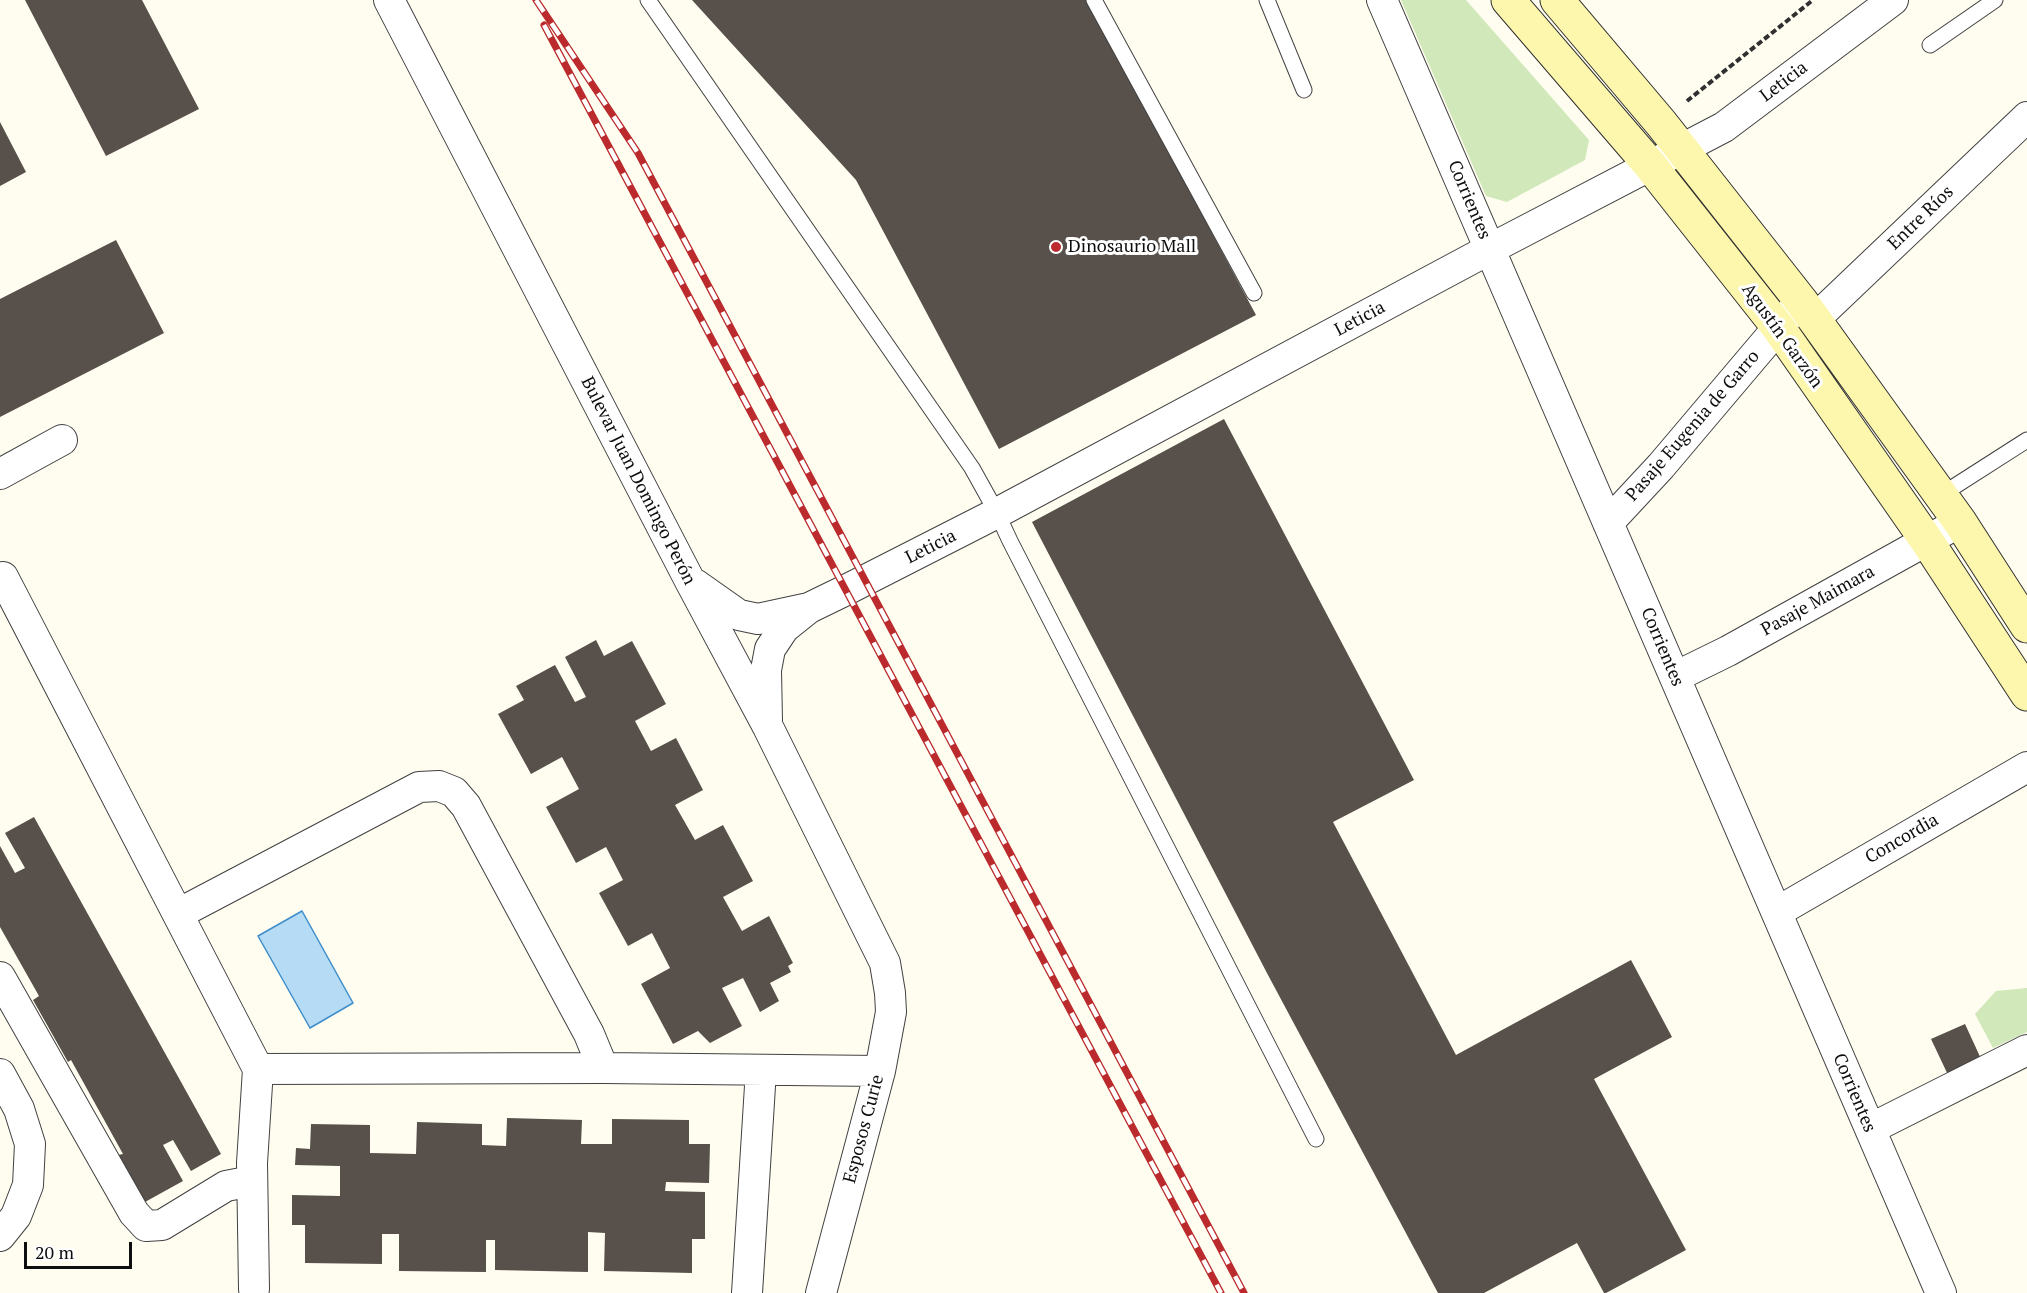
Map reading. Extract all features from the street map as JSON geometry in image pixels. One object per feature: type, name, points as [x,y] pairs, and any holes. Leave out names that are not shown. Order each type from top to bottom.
[{"type":"main road","name":"Agustín Garzón","points":[[1508,0],[1650,165],[1778,327],[1927,541],[2027,694]]},
{"type":"main road","name":"Agustín Garzón","points":[[1557,0],[1661,123],[1808,310],[1960,522],[2027,626]]},
{"type":"street","name":"Bulevar Juan Domingo Perón","points":[[389,0],[768,727],[885,963]]},
{"type":"street","name":"Corrientes","points":[[1382,0],[1941,1293]]},
{"type":"street","name":"Leticia","points":[[768,727],[766,670],[770,649],[784,628],[809,608],[998,513],[1490,249],[1724,128],[1893,0]]},
{"type":"street","name":"Entre Ríos","points":[[1808,310],[2027,117]]},
{"type":"street","name":"Pasaje Eugenia de Garro","points":[[1608,523],[1661,466],[1778,327],[1808,310]]},
{"type":"street","points":[[0,474],[62,440]]},
{"type":"street","name":"Pasaje Maimara","points":[[1675,677],[1728,651],[1960,522]]},
{"type":"street","points":[[3,577],[258,1069],[252,1181],[254,1289]]},
{"type":"street","name":"Leticia","points":[[690,580],[740,615],[758,619],[809,608]]},
{"type":"street","name":"Concordia","points":[[1777,912],[2027,767]]},
{"type":"street","points":[[178,914],[419,787],[439,786],[454,792],[466,806],[573,1003],[603,1068]]},
{"type":"street","name":"Esposos Curie","points":[[821,1293],[880,1071],[891,1012],[885,963]]},
{"type":"street","points":[[0,977],[134,1213],[146,1226],[162,1225],[226,1186],[252,1181]]},
{"type":"street","points":[[1870,1129],[2027,1050]]},
{"type":"street","points":[[258,1069],[603,1068],[880,1071]]},
{"type":"street","points":[[747,1293],[761,1070]]},
{"type":"street","points":[[0,1074],[19,1109],[30,1144],[28,1185],[8,1226]]},
{"type":"lane","points":[[648,0],[972,468],[998,513],[1010,541],[1316,1139]]},
{"type":"lane","points":[[1094,0],[1254,292]]},
{"type":"lane","points":[[1267,0],[1304,90]]},
{"type":"lane","points":[[1930,45],[1995,0]]},
{"type":"lane","points":[[1941,495],[2027,440]]},
{"type":"path","points":[[1661,123],[1813,0]]},
{"type":"green space","points":[[1401,0],[1466,0],[1589,140],[1585,160],[1507,202],[1486,196]]},
{"type":"green space","points":[[2027,988],[2027,1032],[1993,1048],[1975,1014],[1996,991]]},
{"type":"water","points":[[302,911],[353,1003],[310,1028],[258,936]]},
{"type":"building","points":[[25,0],[142,0],[199,109],[106,156]]},
{"type":"building","name":"Dinosaurio Mall","points":[[692,0],[1087,0],[1256,315],[999,449],[856,180]]},
{"type":"building","points":[[0,122],[26,172],[0,186]]},
{"type":"building","points":[[116,240],[164,333],[0,417],[0,299]]},
{"type":"building","points":[[1224,419],[1414,780],[1333,822],[1456,1055],[1631,960],[1672,1037],[1594,1079],[1686,1250],[1606,1293],[1577,1243],[1484,1293],[1438,1293],[1268,975],[1032,522]]},
{"type":"building","points":[[596,640],[604,656],[632,641],[666,704],[635,721],[651,751],[676,738],[703,790],[675,805],[695,840],[723,825],[753,881],[723,897],[742,931],[769,916],[793,963],[788,966],[791,972],[770,983],[779,1001],[760,1012],[743,978],[722,988],[742,1026],[710,1043],[698,1031],[673,1044],[641,984],[670,968],[652,933],[628,946],[599,893],[623,880],[606,847],[576,863],[546,807],[579,789],[562,757],[531,774],[498,714],[524,700],[516,686],[555,665],[575,702],[586,697],[565,657]]},
{"type":"building","points":[[34,817],[221,1154],[191,1171],[173,1140],[163,1145],[183,1181],[145,1202],[118,1155],[123,1154],[71,1060],[68,1062],[33,1000],[39,996],[0,927],[0,846],[15,873],[25,868],[5,833]]},
{"type":"building","points":[[1965,1024],[1982,1061],[1949,1077],[1931,1039]]},
{"type":"building","points":[[507,1118],[582,1120],[581,1144],[612,1144],[612,1119],[689,1120],[689,1144],[710,1144],[709,1183],[666,1182],[665,1191],[705,1192],[705,1239],[692,1239],[692,1273],[604,1271],[605,1233],[588,1232],[588,1272],[495,1270],[495,1240],[486,1240],[486,1272],[399,1271],[399,1234],[382,1234],[382,1264],[305,1263],[305,1225],[292,1225],[292,1195],[340,1196],[340,1166],[295,1165],[296,1148],[310,1149],[311,1124],[370,1125],[370,1153],[416,1154],[417,1122],[482,1124],[482,1145],[506,1146]]},
{"type":"railway","points":[[536,0],[638,153],[1244,1293]]},
{"type":"railway","points":[[544,25],[1221,1293]]},
{"type":"place","name":"Dinosaurio Mall","points":[[1056,247]]}]
